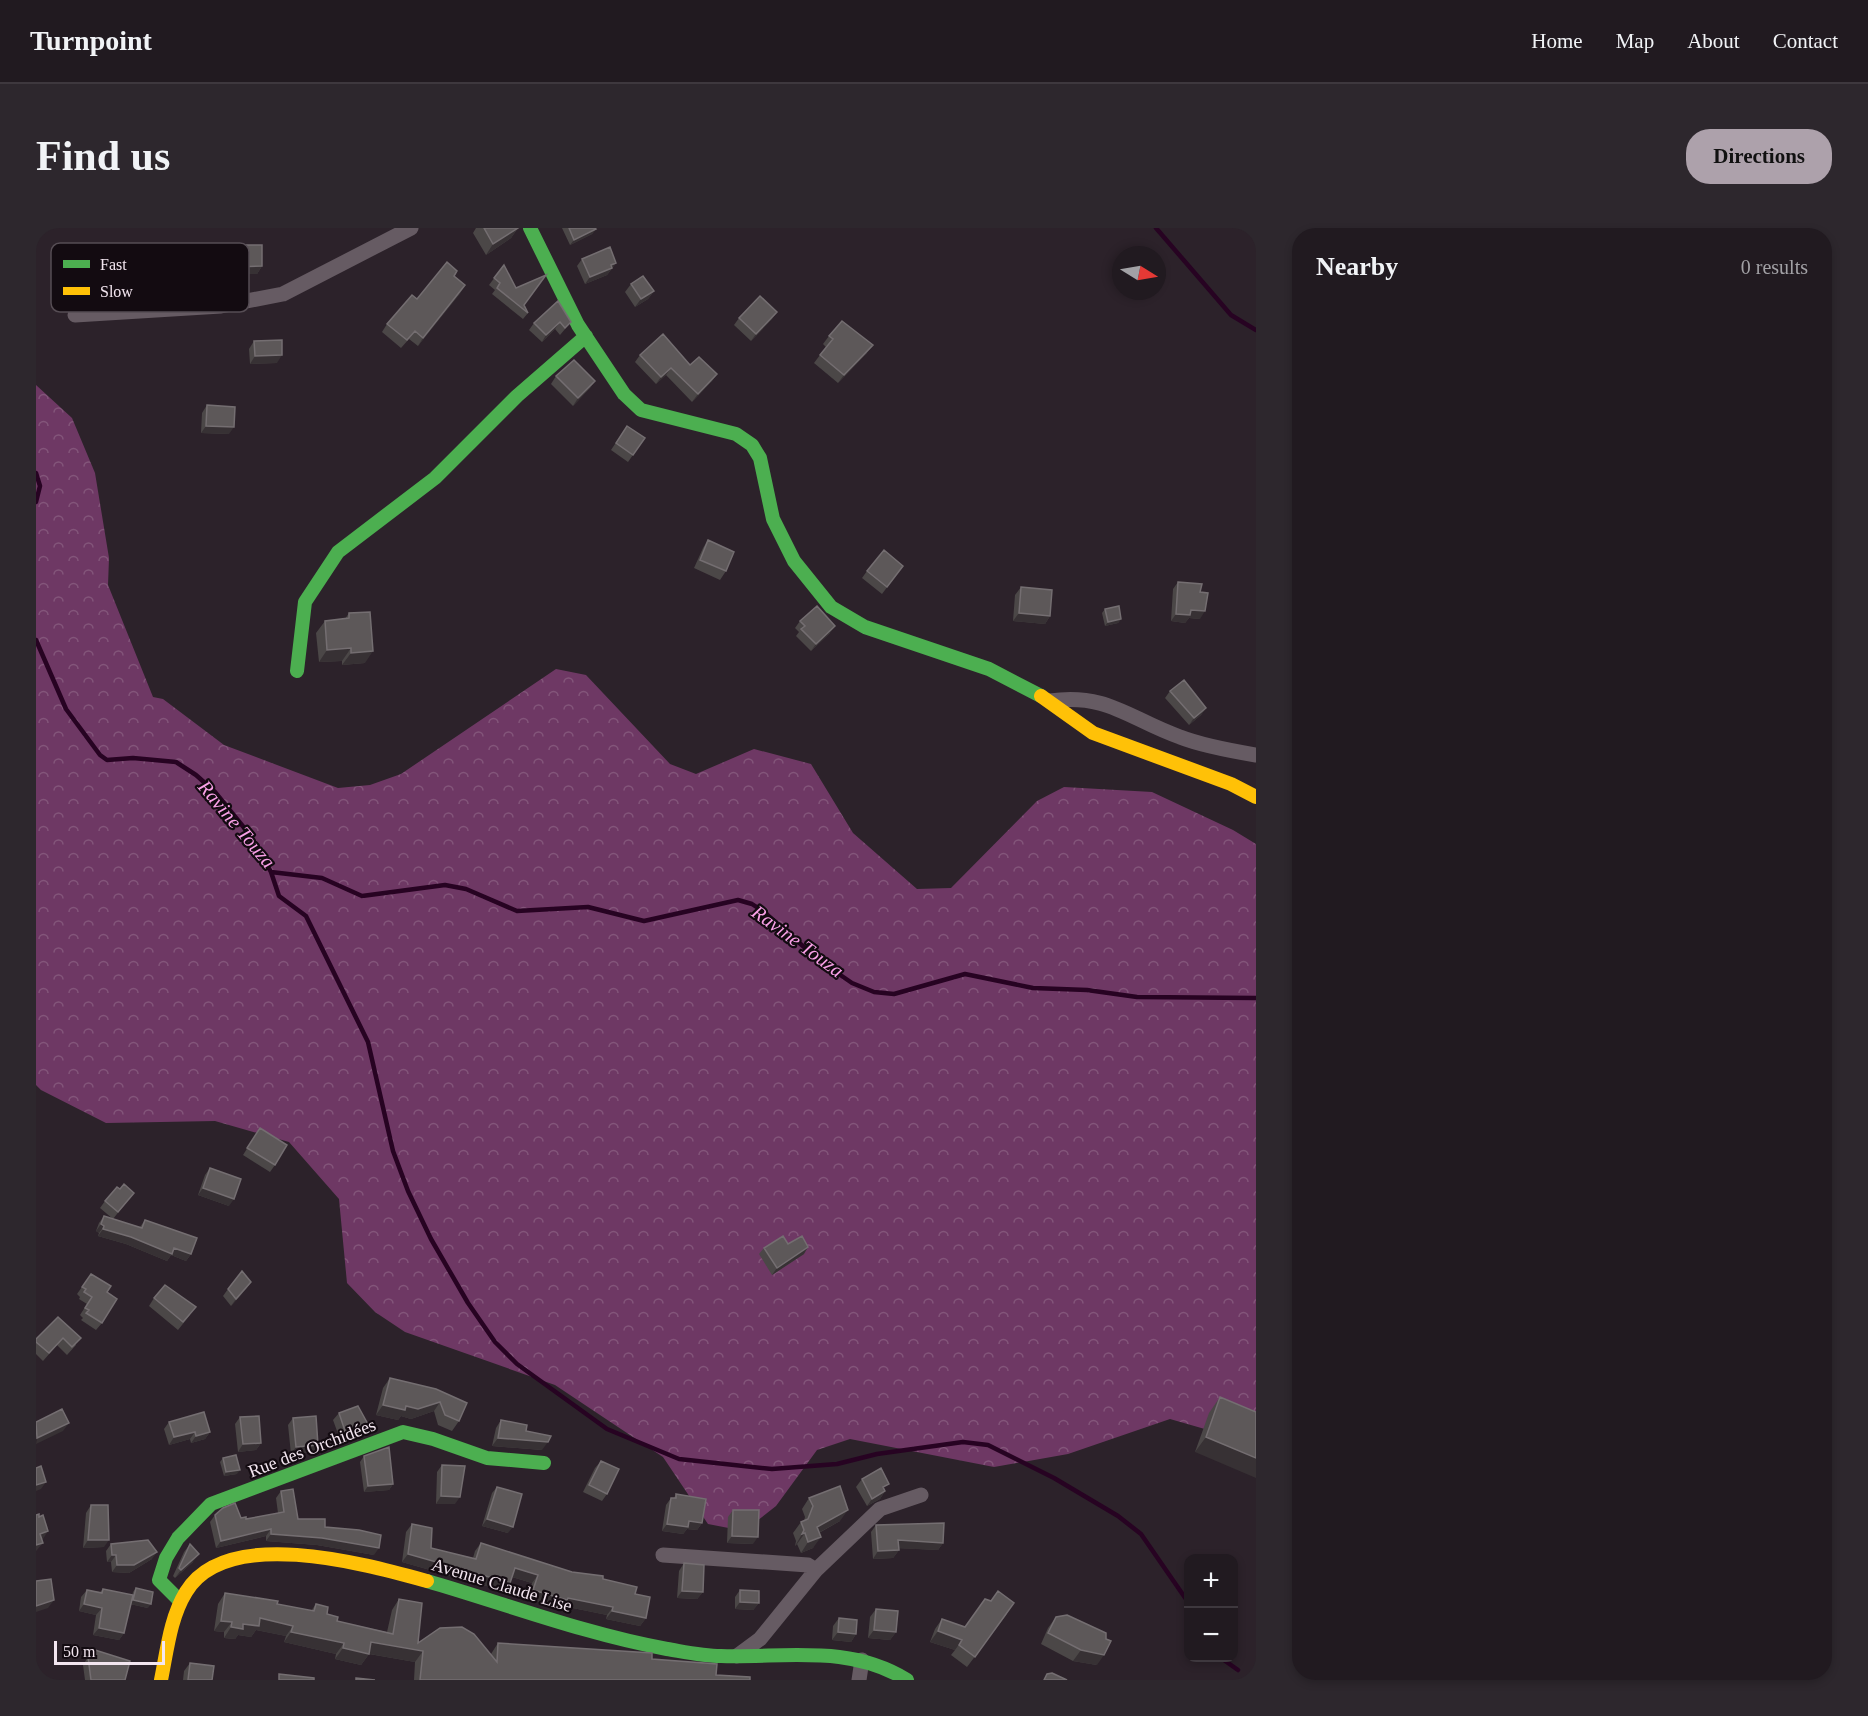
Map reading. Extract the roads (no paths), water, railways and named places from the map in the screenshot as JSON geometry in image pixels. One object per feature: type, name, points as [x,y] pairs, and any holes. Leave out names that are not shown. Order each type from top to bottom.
[{"type":"street","points":[[249,301],[284,294],[411,228]]},
{"type":"street","points":[[530,228],[607,374],[641,411],[736,434],[752,445],[760,458],[773,519],[794,561],[831,607],[865,627],[989,669],[1050,701],[1093,733],[1120,741],[1231,784],[1256,797]]},
{"type":"street","points":[[75,315],[124,312]]},
{"type":"street","points":[[297,671],[304,602],[338,552],[435,477],[517,396],[586,336]]},
{"type":"street","points":[[1050,701],[1075,698],[1099,701],[1181,738],[1256,755]]},
{"type":"street","name":"Rue des Orchidées","points":[[179,1600],[159,1580],[162,1564],[185,1527],[211,1504],[403,1432],[426,1435],[480,1456],[515,1463],[544,1463]]},
{"type":"street","points":[[736,1656],[760,1639],[816,1570],[880,1509],[921,1494]]},
{"type":"street","name":"Avenue Claude Lise","points":[[161,1680],[170,1630],[179,1600],[191,1583],[203,1572],[229,1558],[264,1552],[347,1562],[404,1574],[567,1625],[630,1641],[718,1656],[839,1656],[886,1667],[908,1680]]},
{"type":"street","points":[[663,1555],[808,1565],[816,1570]]},
{"type":"street","points":[[859,1680],[862,1660]]},
{"type":"waterway","points":[[1156,228],[1231,315],[1256,330]]},
{"type":"waterway","name":"Ravine Touza","points":[[36,473],[40,486],[36,502]]},
{"type":"waterway","points":[[36,640],[66,709],[100,755],[107,760],[133,758],[176,762],[196,775],[215,792],[250,835],[271,872],[279,896],[306,916],[368,1042],[393,1151],[408,1191],[431,1239],[468,1303],[495,1342],[517,1364],[607,1429],[679,1459],[772,1469],[837,1464],[877,1454],[963,1442],[988,1445],[1054,1478],[1118,1516],[1141,1534],[1184,1596]]},
{"type":"waterway","name":"Ravine Touza","points":[[271,872],[322,878],[362,896],[445,885],[466,889],[517,911],[588,907],[644,921],[738,900],[752,904],[764,912],[820,961],[852,983],[874,992],[894,994],[965,974],[1033,988],[1087,990],[1137,997],[1256,998]]},
{"type":"waterway","points":[[1227,1662],[1238,1670]]}]
